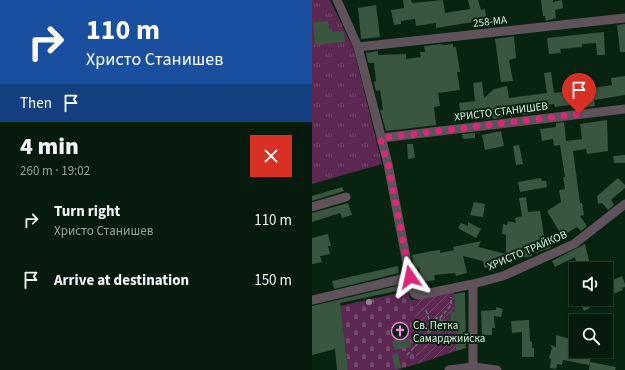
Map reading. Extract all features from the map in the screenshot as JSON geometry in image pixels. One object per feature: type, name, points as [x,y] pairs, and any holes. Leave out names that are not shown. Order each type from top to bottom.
[{"type":"street","name":"ХРИСТО ТРАЙКОВ","points":[[337,0],[358,47],[380,138],[388,164],[412,289],[415,294],[473,284],[503,276],[574,244],[625,204]]},
{"type":"street","name":"258-МА","points":[[358,47],[625,18]]},
{"type":"street","name":"ХРИСТО СТАНИШЕВ","points":[[380,138],[625,109]]},
{"type":"street","points":[[312,207],[346,197]]},
{"type":"street","points":[[312,300],[410,277]]},
{"type":"street","points":[[473,284],[473,367]]},
{"type":"street","points":[[450,370],[473,367],[497,370]]},
{"type":"path","points":[[437,322],[436,318],[440,318],[451,305],[451,297]]},
{"type":"path","points":[[426,310],[432,327]]},
{"type":"path","points":[[407,355],[437,322],[449,322]]},
{"type":"path","points":[[419,342],[452,337]]},
{"type":"green space","points":[[312,0],[330,0],[354,50],[382,164],[312,184]]},
{"type":"green space","points":[[408,291],[410,300],[413,300],[415,331],[411,332],[417,364],[397,370],[348,370],[340,306]]},
{"type":"green space","points":[[454,292],[455,312],[450,312],[451,328],[455,328],[456,351],[417,364],[411,331],[415,330],[413,300]]},
{"type":"building","points":[[403,0],[411,0],[412,3],[443,0],[445,13],[470,9],[468,0],[478,0],[481,10],[485,9],[487,24],[474,26],[474,22],[436,28],[436,23],[416,26],[415,19],[401,21],[401,24],[394,25],[391,10],[404,8]]},
{"type":"building","points":[[541,0],[553,0],[553,2],[562,0],[563,8],[555,10],[556,18],[546,21],[545,16],[543,16]]},
{"type":"building","points":[[376,5],[380,37],[361,39],[358,8]]},
{"type":"building","points":[[328,21],[329,29],[332,29],[332,32],[344,31],[345,42],[315,45],[313,22]]},
{"type":"building","points":[[625,24],[625,52],[620,52],[617,25]]},
{"type":"building","points":[[604,32],[605,55],[597,55],[596,43],[582,44],[582,47],[560,49],[561,53],[549,54],[547,38]]},
{"type":"building","points":[[514,36],[516,58],[509,60],[513,81],[501,82],[495,39]]},
{"type":"building","points":[[453,44],[453,47],[456,47],[460,72],[457,72],[460,90],[438,93],[440,106],[434,107],[436,125],[386,131],[380,110],[383,110],[380,90],[376,91],[374,82],[376,81],[374,63],[368,63],[366,53],[378,51],[378,55],[406,54],[406,59],[421,57],[420,52],[425,52],[424,46]]},
{"type":"building","points":[[551,72],[554,93],[575,90],[575,88],[587,87],[587,89],[612,85],[611,78],[625,76],[625,95],[594,100],[595,106],[578,108],[577,104],[555,107],[554,104],[531,107],[532,113],[523,115],[522,109],[503,112],[503,117],[494,119],[488,113],[461,117],[459,103],[475,101],[473,83],[482,82],[484,98],[494,89],[507,86],[509,98],[547,93],[544,73]]},
{"type":"building","points":[[607,120],[608,151],[587,154],[586,149],[573,151],[580,203],[582,203],[584,215],[580,216],[587,226],[581,231],[577,227],[562,236],[547,211],[561,202],[559,190],[565,189],[563,177],[565,177],[560,145],[554,146],[553,139],[542,141],[540,129],[556,127],[556,123],[564,122],[566,141],[582,139],[580,124]]},
{"type":"building","points":[[501,131],[504,146],[485,150],[482,135]]},
{"type":"building","points":[[475,133],[475,138],[463,139],[462,134]]},
{"type":"building","points":[[407,144],[413,144],[415,158],[408,159]]},
{"type":"building","points":[[519,145],[523,164],[516,165],[513,146]]},
{"type":"building","points":[[625,155],[625,163],[614,163],[613,156]]},
{"type":"building","points":[[541,178],[542,181],[546,181],[547,187],[520,192],[518,182]]},
{"type":"building","points":[[618,178],[625,185],[625,188],[611,200],[614,205],[608,210],[602,203],[598,204],[597,196]]},
{"type":"building","points":[[342,187],[344,191],[312,201],[312,196]]},
{"type":"building","points":[[526,197],[528,212],[540,211],[544,236],[546,236],[551,248],[532,254],[532,256],[495,262],[496,266],[484,268],[483,261],[463,256],[467,273],[456,276],[455,273],[434,275],[435,280],[422,282],[419,267],[414,268],[412,255],[440,250],[440,253],[454,250],[453,247],[481,241],[478,247],[506,254],[506,235],[502,234],[503,224],[507,225],[508,221],[516,223],[515,218],[522,216],[519,198]]},
{"type":"building","points":[[474,202],[485,204],[483,217],[470,215]]},
{"type":"building","points":[[348,203],[352,215],[342,218],[340,213],[312,222],[312,213]]},
{"type":"building","points":[[468,222],[481,229],[476,238],[458,228],[461,223],[468,226]]},
{"type":"building","points":[[328,234],[331,246],[328,246],[330,254],[320,256],[322,262],[312,264],[312,238]]},
{"type":"building","points":[[585,244],[589,262],[576,262],[575,257],[555,267],[552,261]]},
{"type":"building","points":[[398,266],[399,273],[334,289],[332,281]]},
{"type":"building","points":[[622,276],[625,284],[625,287],[622,288],[623,290],[613,294],[613,280]]},
{"type":"building","points":[[405,284],[406,289],[340,303],[348,370],[337,370],[335,349],[312,355],[312,306]]},
{"type":"building","points":[[465,292],[466,348],[456,351],[455,328],[451,328],[450,312],[455,312],[454,294]]},
{"type":"building","points":[[582,306],[589,306],[590,308],[584,311]]},
{"type":"building","points":[[496,307],[503,309],[501,317],[494,316],[495,328],[492,328],[492,335],[482,335],[481,311],[496,310]]},
{"type":"building","points":[[529,320],[530,341],[532,342],[532,348],[534,348],[534,357],[522,357],[522,332],[512,333],[511,321]]},
{"type":"building","name":"Св. Петка Самарджийска","points":[[403,322],[407,339],[409,338],[411,347],[394,350],[392,341],[396,341],[393,324]]},
{"type":"building","points":[[556,335],[569,339],[569,358],[591,358],[589,365],[563,360],[562,365],[557,364],[556,369],[550,368],[551,359],[549,358],[552,348],[550,345],[556,347]]},
{"type":"building","points":[[398,353],[401,368],[395,369],[392,355]]},
{"type":"building","points":[[590,362],[616,367],[615,370],[589,370]]},
{"type":"place","name":"Св. Петка Самарджийска","points":[[400,331]]},
{"type":"route","points":[[410,277],[388,164],[380,138],[579,114]]}]
